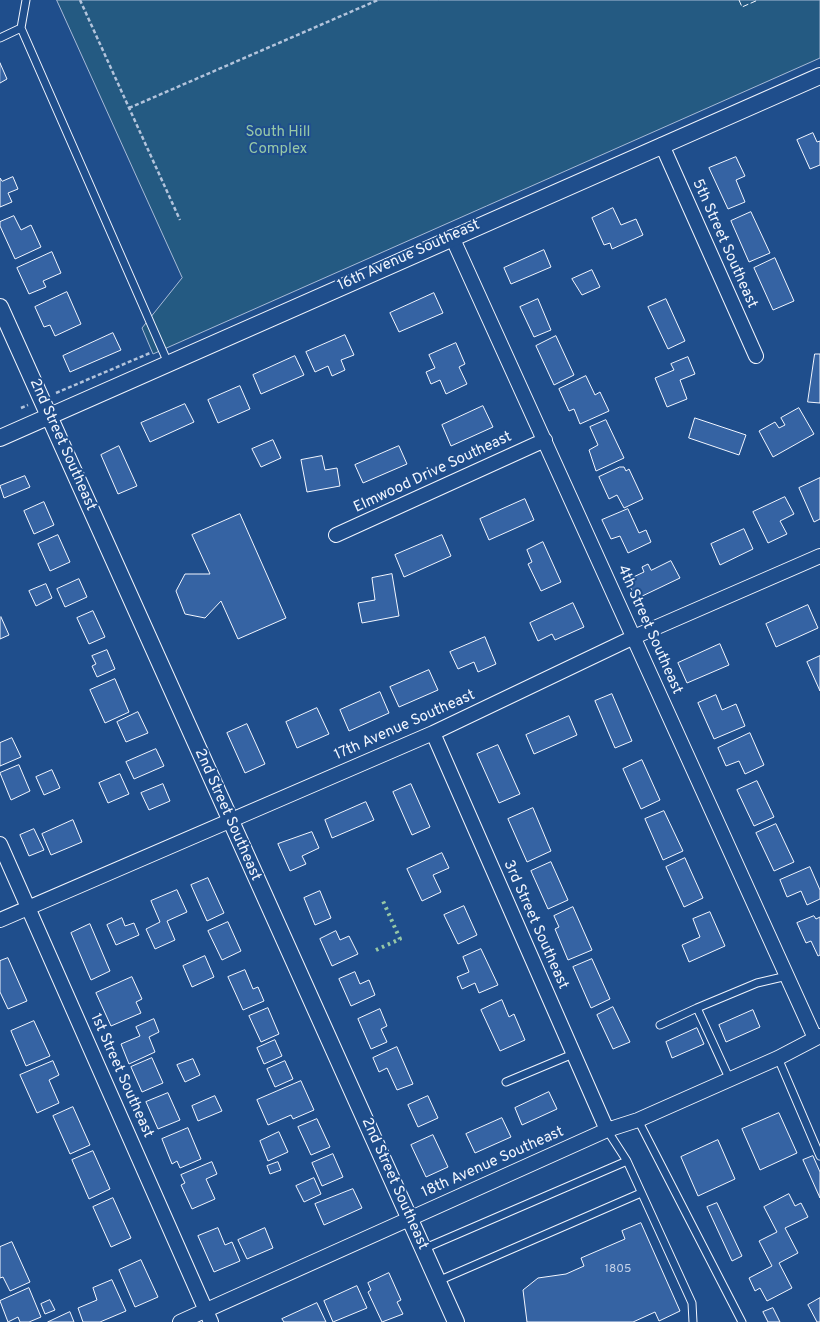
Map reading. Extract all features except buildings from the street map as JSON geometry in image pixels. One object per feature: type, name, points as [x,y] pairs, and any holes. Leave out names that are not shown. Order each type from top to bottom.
[{"type":"street","name":"16th Avenue Southeast","points":[[0,438],[820,76]]},
{"type":"street","name":"5th Street Southeast","points":[[662,145],[756,356]]},
{"type":"street","name":"4th Street Southeast","points":[[452,237],[787,976],[817,1037]]},
{"type":"street","name":"2nd Street Southeast","points":[[0,307],[456,1322]]},
{"type":"street","name":"Elmwood Drive Southeast","points":[[336,535],[545,440]]},
{"type":"street","name":"17th Avenue Southeast","points":[[0,920],[433,733],[634,637],[820,556]]},
{"type":"street","name":"3rd Street Southeast","points":[[433,733],[607,1130]]},
{"type":"street","name":"1st Street Southeast","points":[[0,844],[209,1316]]},
{"type":"street","name":"18th Avenue Southeast","points":[[180,1322],[209,1316],[410,1218],[607,1130],[638,1120],[730,1080],[778,1058],[817,1037]]},
{"type":"lane","points":[[26,0],[21,28],[168,363]]},
{"type":"lane","points":[[0,38],[21,28]]},
{"type":"lane","points":[[660,1025],[757,983],[787,976]]},
{"type":"lane","points":[[697,1008],[730,1080]]},
{"type":"lane","points":[[506,1082],[574,1054]]},
{"type":"lane","points":[[778,1058],[820,1156]]},
{"type":"lane","points":[[638,1120],[742,1322]]},
{"type":"lane","points":[[607,1130],[627,1160],[692,1303],[694,1322]]},
{"type":"lane","points":[[423,1248],[627,1160]]},
{"type":"lane","points":[[438,1281],[641,1193]]},
{"type":"path","points":[[80,0],[180,220]]},
{"type":"path","points":[[129,108],[378,0]]},
{"type":"green space","name":"South Hill Complex","points":[[57,0],[820,0],[820,58],[153,354],[142,328],[182,278]]},
{"type":"hedge","points":[[376,950],[400,939],[383,901]]},
{"type":"fence","points":[[739,0],[742,7],[758,0]]}]
